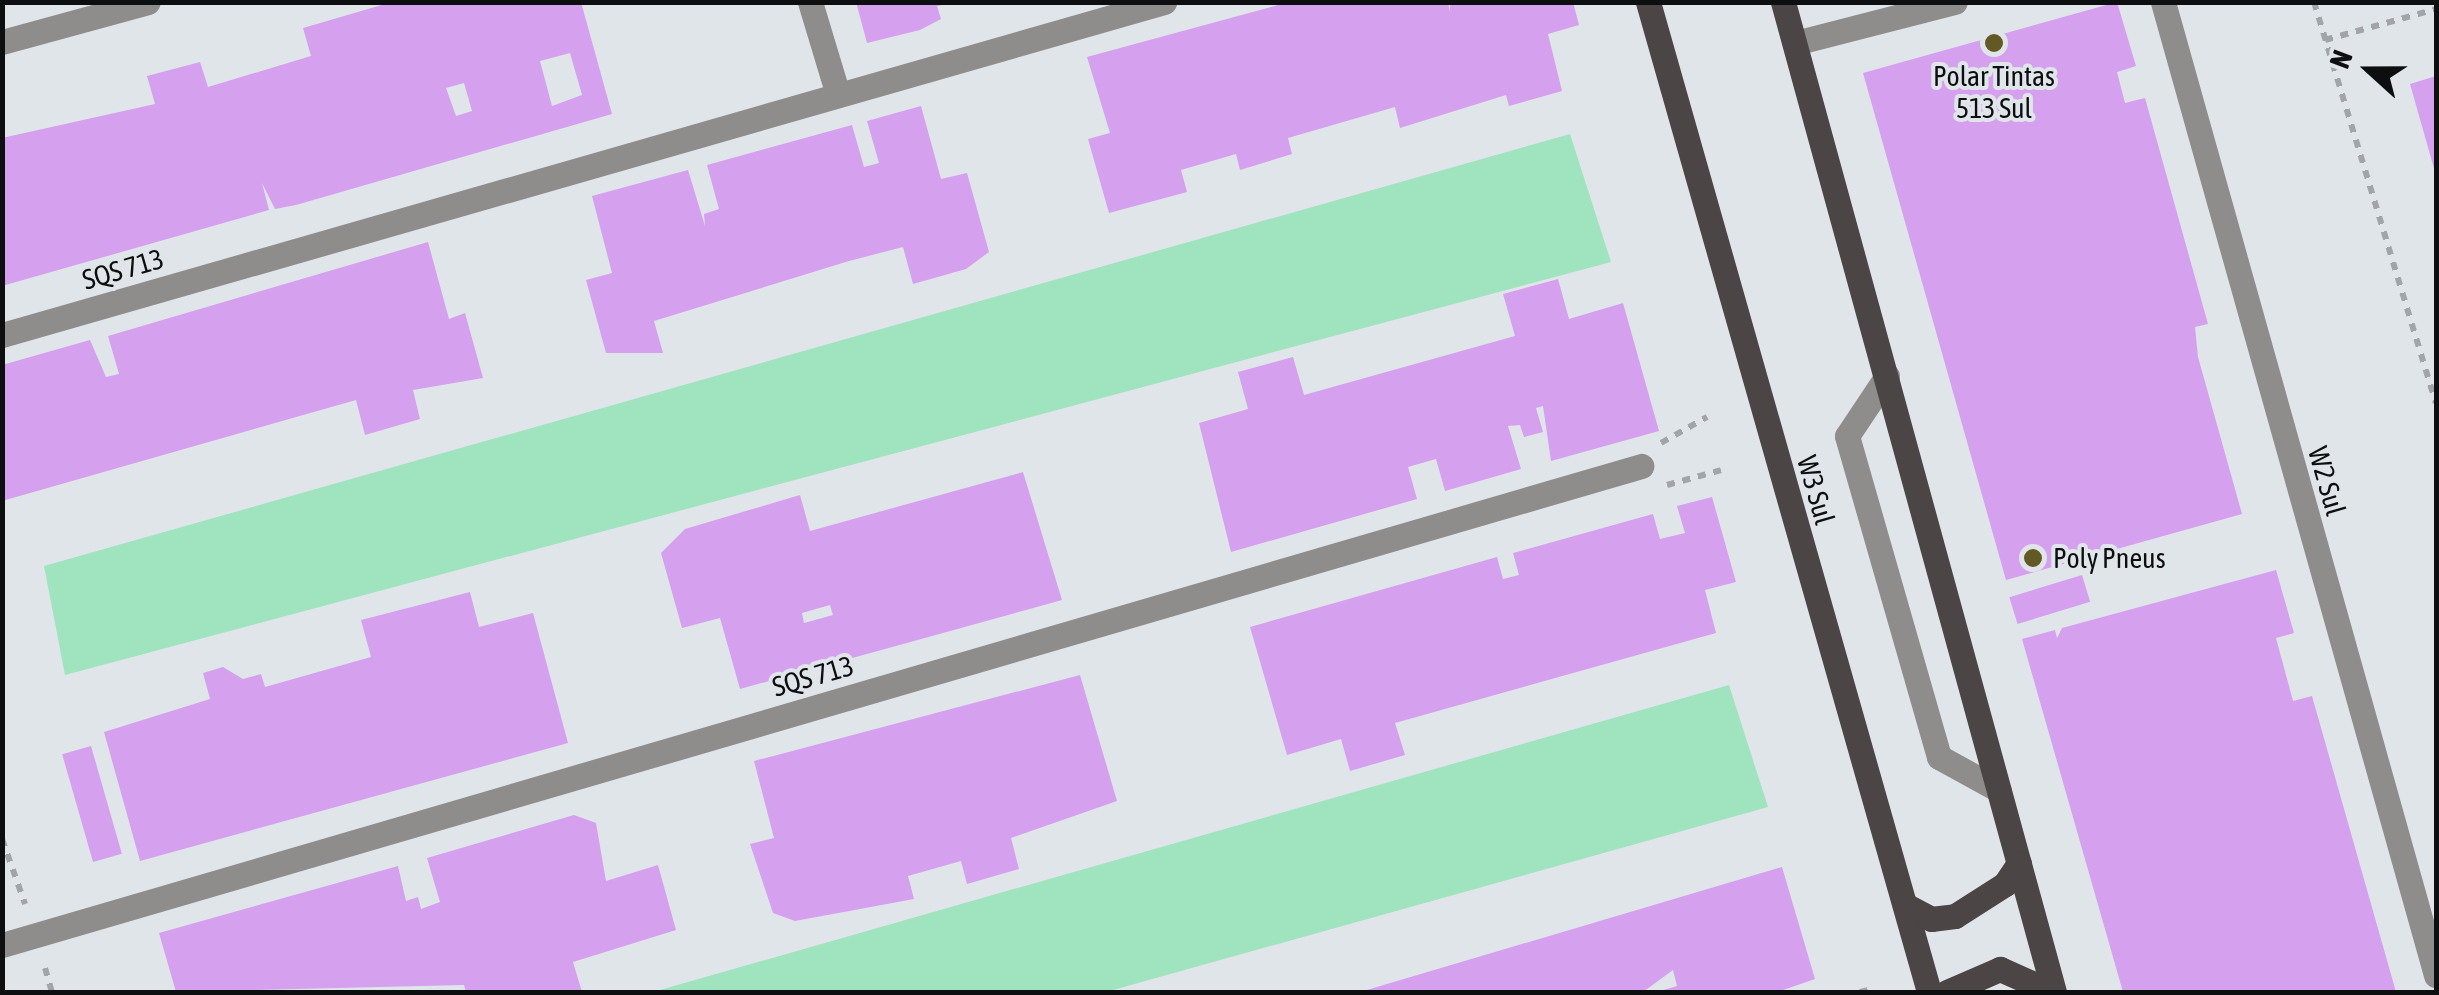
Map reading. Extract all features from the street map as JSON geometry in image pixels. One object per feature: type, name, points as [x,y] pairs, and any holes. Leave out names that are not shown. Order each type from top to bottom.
[{"type":"main road","name":"W3 Sul","points":[[1648,2],[1929,992]]},
{"type":"main road","points":[[1783,2],[2053,992]]},
{"type":"main road","points":[[1905,905],[1930,919],[1955,916],[2005,884],[2020,864]]},
{"type":"main road","points":[[1947,992],[2000,969],[2053,992]]},
{"type":"street","points":[[2,42],[148,2]]},
{"type":"street","points":[[810,2],[838,95]]},
{"type":"street","name":"SQS 713","points":[[2,335],[1164,2]]},
{"type":"street","points":[[1795,43],[1955,2]]},
{"type":"street","name":"W2 Sul","points":[[2163,2],[2436,974]]},
{"type":"street","points":[[1887,376],[1847,436],[1939,757],[1999,790]]},
{"type":"street","name":"SQS 713","points":[[2,945],[1641,466]]},
{"type":"path","points":[[2314,2],[2436,404]]},
{"type":"path","points":[[2325,40],[2436,8]]},
{"type":"path","points":[[1706,416],[1668,435],[1641,466],[1670,487],[1721,470]]},
{"type":"green space","points":[[1570,134],[1611,262],[65,675],[44,566]]},
{"type":"green space","points":[[1729,685],[1768,807],[1106,992],[653,992]]},
{"type":"building","points":[[392,2],[581,2],[612,114],[296,205],[275,209],[262,183],[269,210],[2,286],[2,138],[155,104],[147,76],[200,62],[208,87],[311,56],[303,28]],"holes":[[[570,53],[582,95],[552,106],[540,61]],[[464,83],[472,111],[456,116],[446,88]]]},
{"type":"building","points":[[856,2],[946,4],[937,6],[941,19],[920,30],[867,43]]},
{"type":"building","points":[[1289,2],[1448,2],[1450,12],[1450,2],[1573,2],[1579,25],[1548,34],[1562,91],[1509,106],[1506,95],[1400,128],[1395,107],[1288,138],[1292,154],[1240,170],[1236,154],[1181,170],[1187,192],[1109,213],[1088,139],[1110,133],[1087,57]]},
{"type":"building","points":[[2117,2],[2136,66],[2117,72],[2125,103],[2145,98],[2208,324],[2195,327],[2198,357],[2242,514],[2006,580],[1863,73]]},
{"type":"building","points":[[2436,76],[2436,172],[2435,172],[2410,84]]},
{"type":"building","points":[[921,106],[941,179],[967,173],[989,252],[966,269],[913,284],[903,247],[849,261],[654,321],[663,353],[606,353],[586,280],[612,273],[592,196],[688,170],[705,226],[704,214],[719,209],[707,165],[852,125],[864,167],[879,163],[867,121]]},
{"type":"building","points":[[428,242],[449,319],[465,313],[483,378],[413,390],[420,419],[365,435],[356,400],[2,501],[2,365],[90,340],[106,377],[119,374],[108,336]]},
{"type":"building","points":[[1558,279],[1569,319],[1623,303],[1659,431],[1551,461],[1543,406],[1536,408],[1543,432],[1524,437],[1520,425],[1508,426],[1521,469],[1445,491],[1436,459],[1408,467],[1417,499],[1231,552],[1199,423],[1248,409],[1238,372],[1293,357],[1304,395],[1515,336],[1503,294]]},
{"type":"building","points":[[1023,472],[1062,600],[740,689],[720,618],[682,628],[661,553],[685,529],[800,495],[810,531]],"holes":[[[830,605],[833,615],[804,623],[802,613]]]},
{"type":"building","points":[[1712,497],[1736,582],[1705,590],[1716,633],[1395,723],[1405,755],[1350,771],[1341,739],[1287,755],[1250,627],[1497,557],[1503,579],[1519,575],[1513,553],[1653,514],[1660,539],[1685,533],[1677,506]]},
{"type":"building","points":[[2276,570],[2294,633],[2276,638],[2293,701],[2312,696],[2396,992],[2123,992],[2022,639],[2055,630],[2057,638],[2062,628]]},
{"type":"building","points":[[2082,575],[2090,602],[2018,624],[2009,597]]},
{"type":"building","points":[[470,592],[479,627],[533,613],[568,743],[140,861],[104,732],[210,699],[203,673],[223,667],[243,679],[261,674],[265,687],[371,657],[361,620]]},
{"type":"building","points":[[1080,675],[1117,801],[1011,838],[1019,869],[967,884],[961,861],[908,876],[914,899],[795,921],[773,913],[750,844],[774,838],[754,761]]},
{"type":"building","points":[[91,746],[122,854],[93,862],[62,754]]},
{"type":"building","points":[[574,815],[596,823],[606,881],[658,865],[676,930],[573,962],[582,992],[466,992],[464,985],[176,992],[159,933],[398,866],[406,901],[418,897],[421,909],[440,902],[427,858]]},
{"type":"building","points":[[1782,867],[1815,979],[1777,992],[1657,992],[1677,986],[1673,970],[1643,992],[1360,992]]},
{"type":"place","name":"Polar Tintas 513 Sul","points":[[1994,43]]},
{"type":"place","name":"Poly Pneus","points":[[2033,558]]}]
